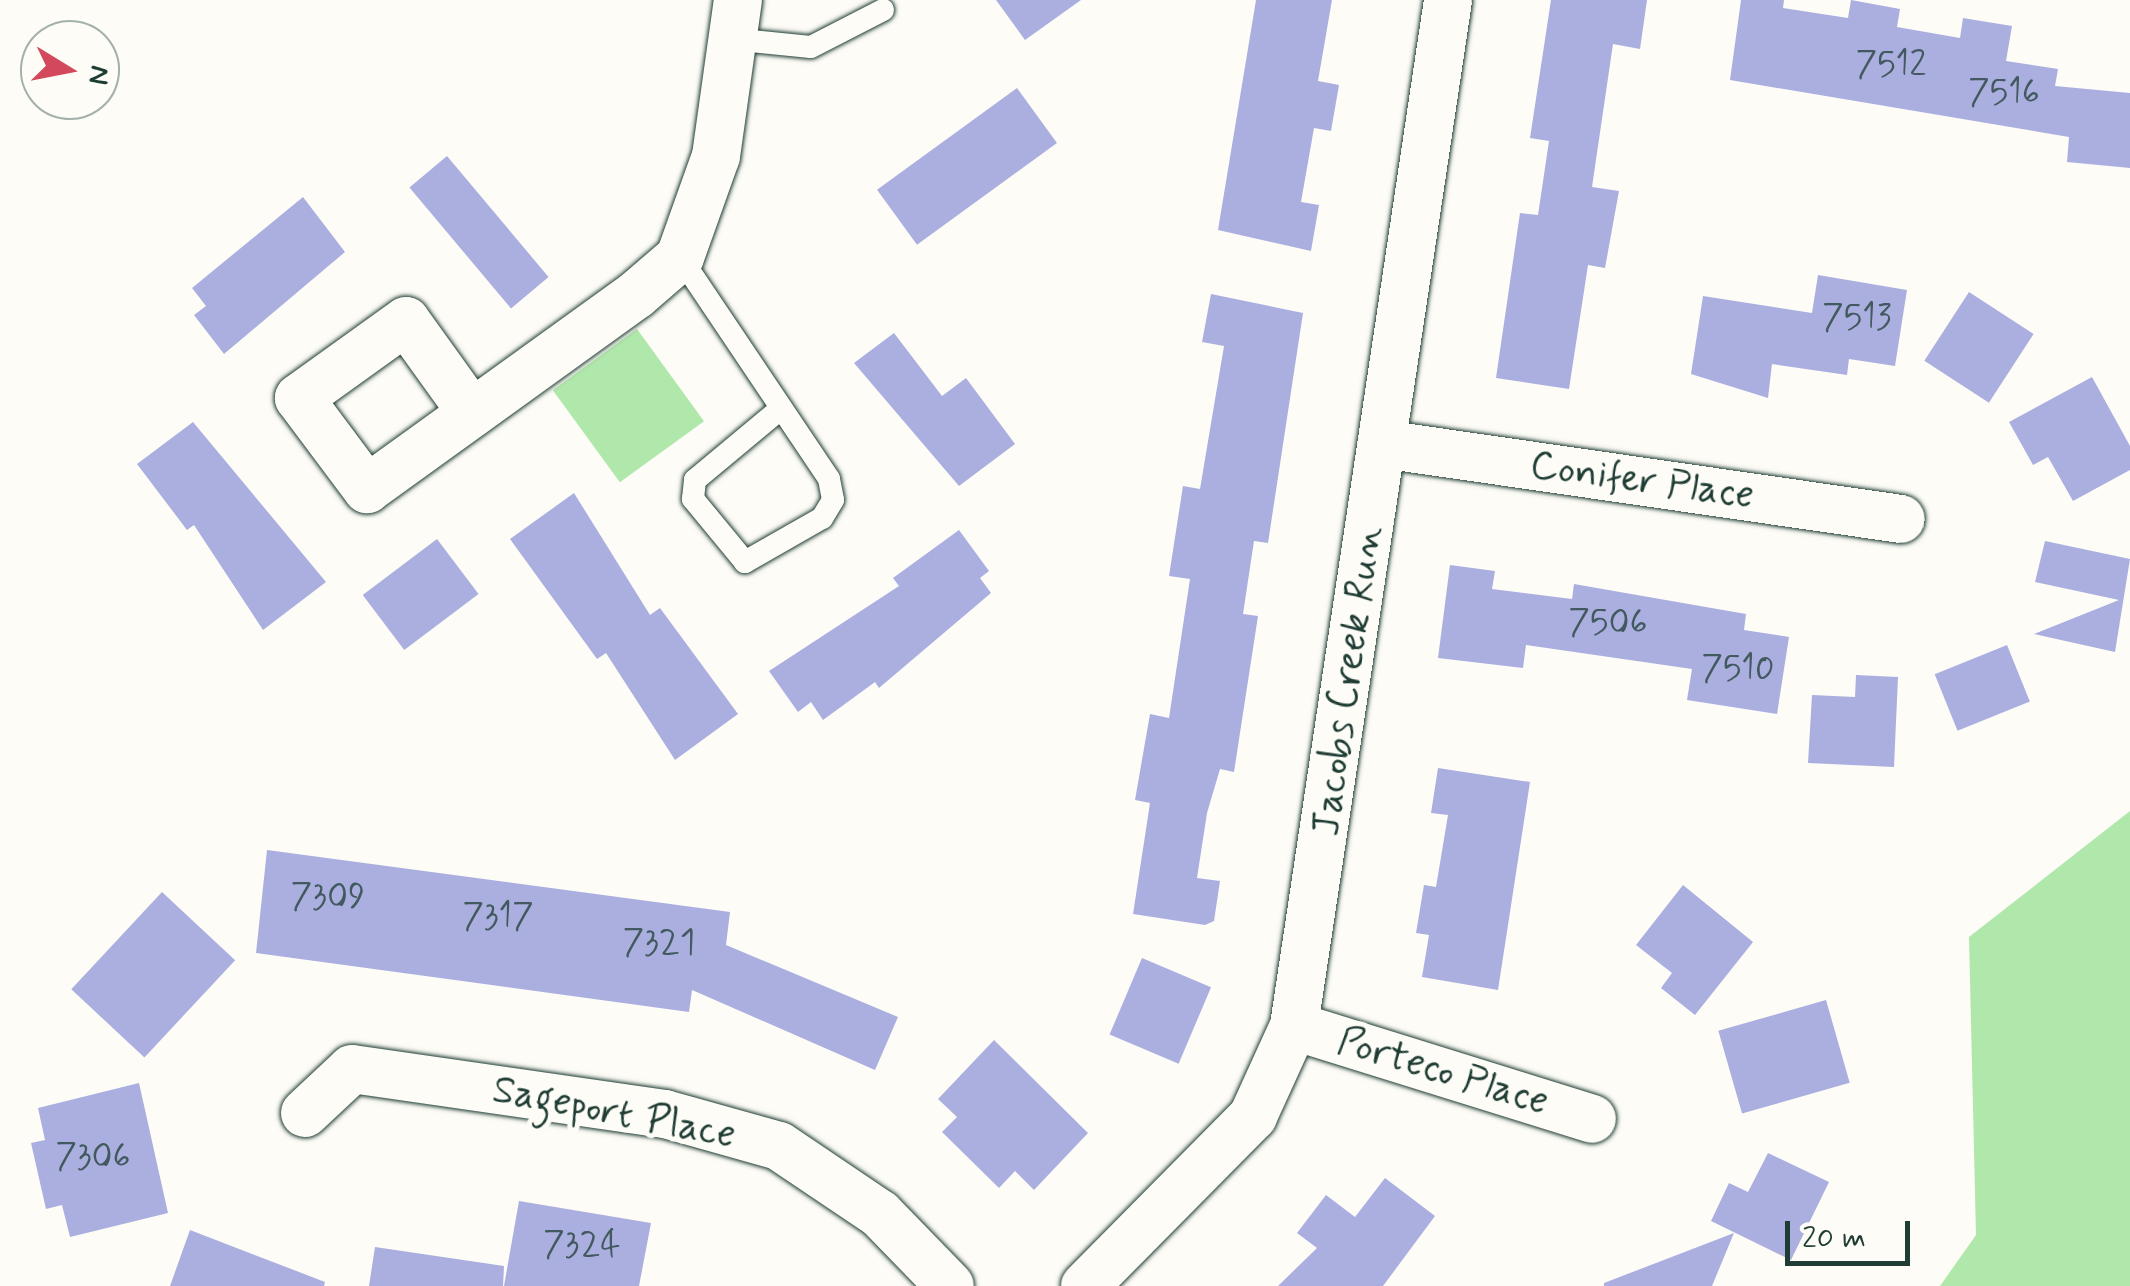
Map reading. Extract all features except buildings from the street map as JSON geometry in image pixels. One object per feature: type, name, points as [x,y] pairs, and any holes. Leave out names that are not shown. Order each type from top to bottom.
[{"type":"street","name":"Jacobs Creek Run","points":[[1085,1286],[1253,1116],[1294,1026],[1448,0]]},
{"type":"street","points":[[472,413],[680,257],[708,189],[734,20]]},
{"type":"street","name":"Conifer Place","points":[[1382,444],[1901,519]]},
{"type":"street","name":"Porteco Place","points":[[1294,1026],[1592,1119]]},
{"type":"street","name":"Sageport Place","points":[[305,1114],[352,1069],[665,1114],[779,1146],[880,1214],[950,1286]]},
{"type":"lane","points":[[734,20],[811,47],[883,10]]},
{"type":"lane","points":[[680,257],[779,410],[830,479],[833,500],[822,518],[745,562],[693,499],[696,480],[779,410]]},
{"type":"green space","points":[[637,329],[704,421],[620,482],[553,390]]},
{"type":"green space","points":[[2130,811],[2130,1286],[1940,1286],[1976,1235],[1969,937]]}]
